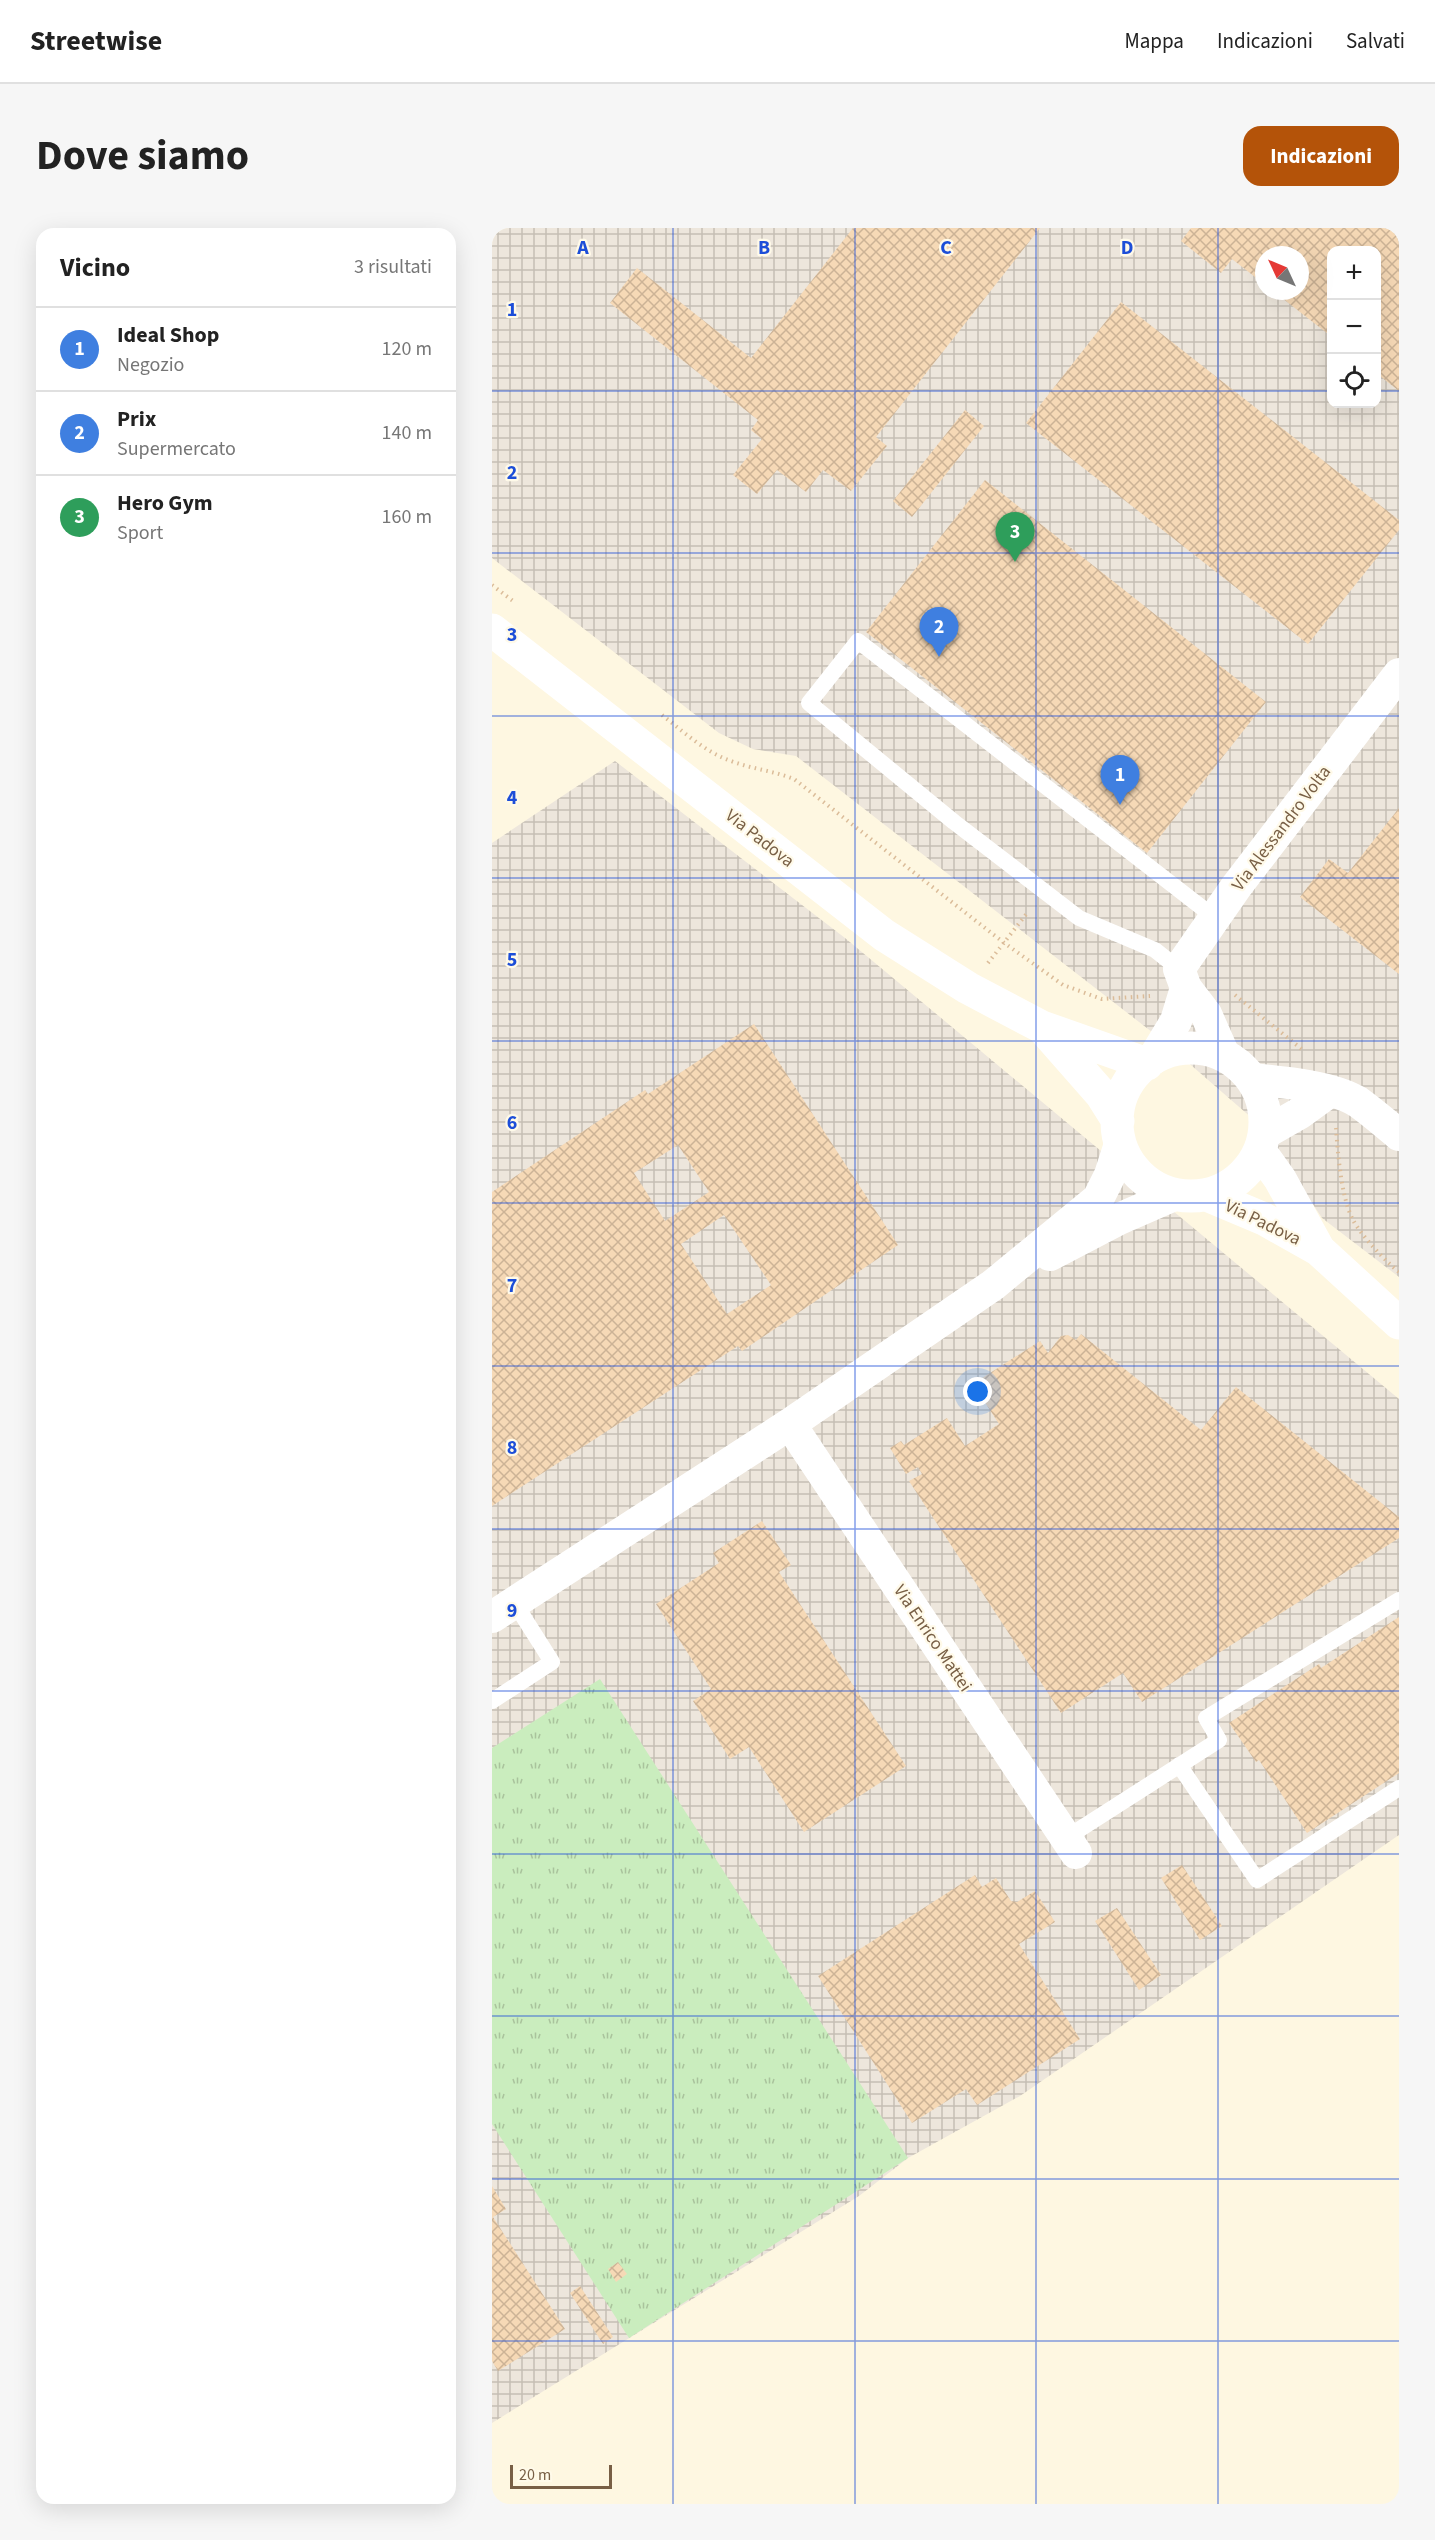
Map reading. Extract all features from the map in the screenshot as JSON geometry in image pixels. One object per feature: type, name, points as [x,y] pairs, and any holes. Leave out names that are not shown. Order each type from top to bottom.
[{"type":"main road","name":"Via Padova","points":[[492,630],[884,935],[968,988],[1042,1027],[1150,1062]]},
{"type":"main road","name":"Via Padova","points":[[1042,1027],[1101,1094],[1119,1132]]},
{"type":"main road","points":[[1188,1048],[1224,1055],[1239,1065],[1252,1079],[1263,1105],[1262,1142],[1247,1172],[1229,1186],[1207,1195],[1174,1195],[1159,1189],[1139,1175],[1126,1157],[1119,1132],[1121,1099],[1127,1085],[1138,1071],[1170,1051],[1188,1048]]},
{"type":"main road","name":"Via Padova","points":[[1262,1142],[1319,1250]]},
{"type":"main road","name":"Via Padova","points":[[1207,1195],[1263,1219],[1319,1250],[1399,1323]]},
{"type":"street","name":"Via Alessandro Volta","points":[[1150,1062],[1176,1021],[1175,984],[1214,917],[1399,674]]},
{"type":"street","points":[[1175,984],[1206,1014],[1224,1055]]},
{"type":"street","points":[[1252,1079],[1295,1084],[1332,1104]]},
{"type":"street","points":[[1262,1142],[1300,1113],[1332,1104],[1357,1101],[1399,1135]]},
{"type":"street","points":[[503,1610],[790,1424],[993,1285],[1098,1198],[1110,1175],[1119,1132]]},
{"type":"street","points":[[993,1285],[1119,1219],[1174,1195]]},
{"type":"street","name":"Via Enrico Mattei","points":[[790,1424],[1071,1845]]},
{"type":"lane","points":[[1175,984],[1155,950],[1079,918],[954,822],[809,703],[858,641],[1214,917]]},
{"type":"lane","points":[[1071,1845],[1179,1765],[1219,1740],[1206,1718],[1399,1600]]},
{"type":"lane","points":[[492,1701],[552,1662],[503,1610]]},
{"type":"lane","points":[[1179,1765],[1257,1880],[1399,1788]]},
{"type":"path","points":[[492,585],[519,606]]},
{"type":"path","points":[[658,712],[704,748],[732,762],[774,771],[794,779],[1003,942],[1063,985],[1102,999],[1175,984]]},
{"type":"path","points":[[984,968],[1031,908]]},
{"type":"path","points":[[1226,988],[1307,1053]]},
{"type":"path","points":[[1332,1104],[1340,1173],[1353,1220],[1389,1264],[1399,1272]]},
{"type":"shaded area","points":[[492,228],[1399,228],[1399,1277],[1322,1218],[1261,1126],[1161,1039],[796,756],[753,749],[719,733],[492,558]]},
{"type":"shaded area","points":[[615,761],[845,938],[1399,1399],[1399,1835],[1020,2096],[908,2158],[859,2196],[492,2423],[492,843]]},
{"type":"green space","points":[[600,1679],[908,2158],[629,2338],[492,2124],[492,1748]]},
{"type":"building","points":[[853,228],[1040,228],[876,437],[887,446],[851,491],[823,470],[806,492],[777,470],[757,494],[733,475],[762,439],[751,430],[758,420],[610,303],[637,268],[751,358]]},
{"type":"building","points":[[1191,228],[1399,228],[1399,391],[1381,377],[1381,246],[1327,246],[1327,333],[1285,300],[1309,300],[1309,246],[1255,246],[1255,277],[1232,259],[1221,273],[1181,241]]},
{"type":"building","points":[[1121,302],[1399,520],[1399,530],[1308,644],[1026,423]]},
{"type":"building","points":[[965,410],[984,426],[912,517],[893,501]]},
{"type":"building","points":[[985,480],[1266,702],[1147,853],[866,632]]},
{"type":"building","points":[[1399,808],[1399,974],[1300,897],[1329,859],[1348,873]]},
{"type":"building","points":[[754,1024],[898,1245],[742,1351],[738,1346],[492,1506],[492,1192],[645,1090],[648,1094]],"holes":[[[678,1145],[709,1192],[665,1221],[634,1173]],[[724,1215],[771,1285],[727,1314],[681,1244]]]},
{"type":"building","points":[[1081,1334],[1201,1430],[1236,1387],[1399,1517],[1399,1538],[1142,1702],[1123,1673],[1061,1713],[909,1481],[922,1474],[918,1467],[906,1474],[890,1448],[901,1441],[904,1445],[947,1418],[965,1446],[999,1424],[973,1384],[1040,1341],[1048,1353],[1061,1336],[1068,1335],[1076,1340]]},
{"type":"building","points":[[762,1521],[791,1565],[779,1572],[906,1766],[804,1832],[749,1747],[730,1759],[693,1701],[711,1689],[656,1604],[719,1563],[713,1553]]},
{"type":"building","points":[[1399,1617],[1399,1773],[1307,1833],[1259,1760],[1256,1762],[1229,1723],[1319,1664],[1321,1668]]},
{"type":"building","points":[[1182,1865],[1222,1926],[1200,1940],[1161,1878]]},
{"type":"building","points":[[975,1875],[982,1887],[996,1878],[1011,1901],[1017,1902],[1035,1891],[1055,1922],[1019,1944],[1080,2039],[977,2105],[966,2089],[912,2123],[818,1976]]},
{"type":"building","points":[[1117,1908],[1161,1975],[1139,1990],[1095,1921]]},
{"type":"building","points":[[492,2186],[506,2209],[493,2217],[565,2329],[498,2371],[492,2361]]},
{"type":"building","points":[[618,2262],[627,2274],[616,2282],[608,2269]]},
{"type":"building","points":[[580,2286],[613,2337],[603,2344],[570,2293]]},
{"type":"place","name":"Hero Gym","points":[[1015,562]]},
{"type":"place","name":"Prix","points":[[939,657]]},
{"type":"place","name":"Ideal Shop","points":[[1120,805]]}]
